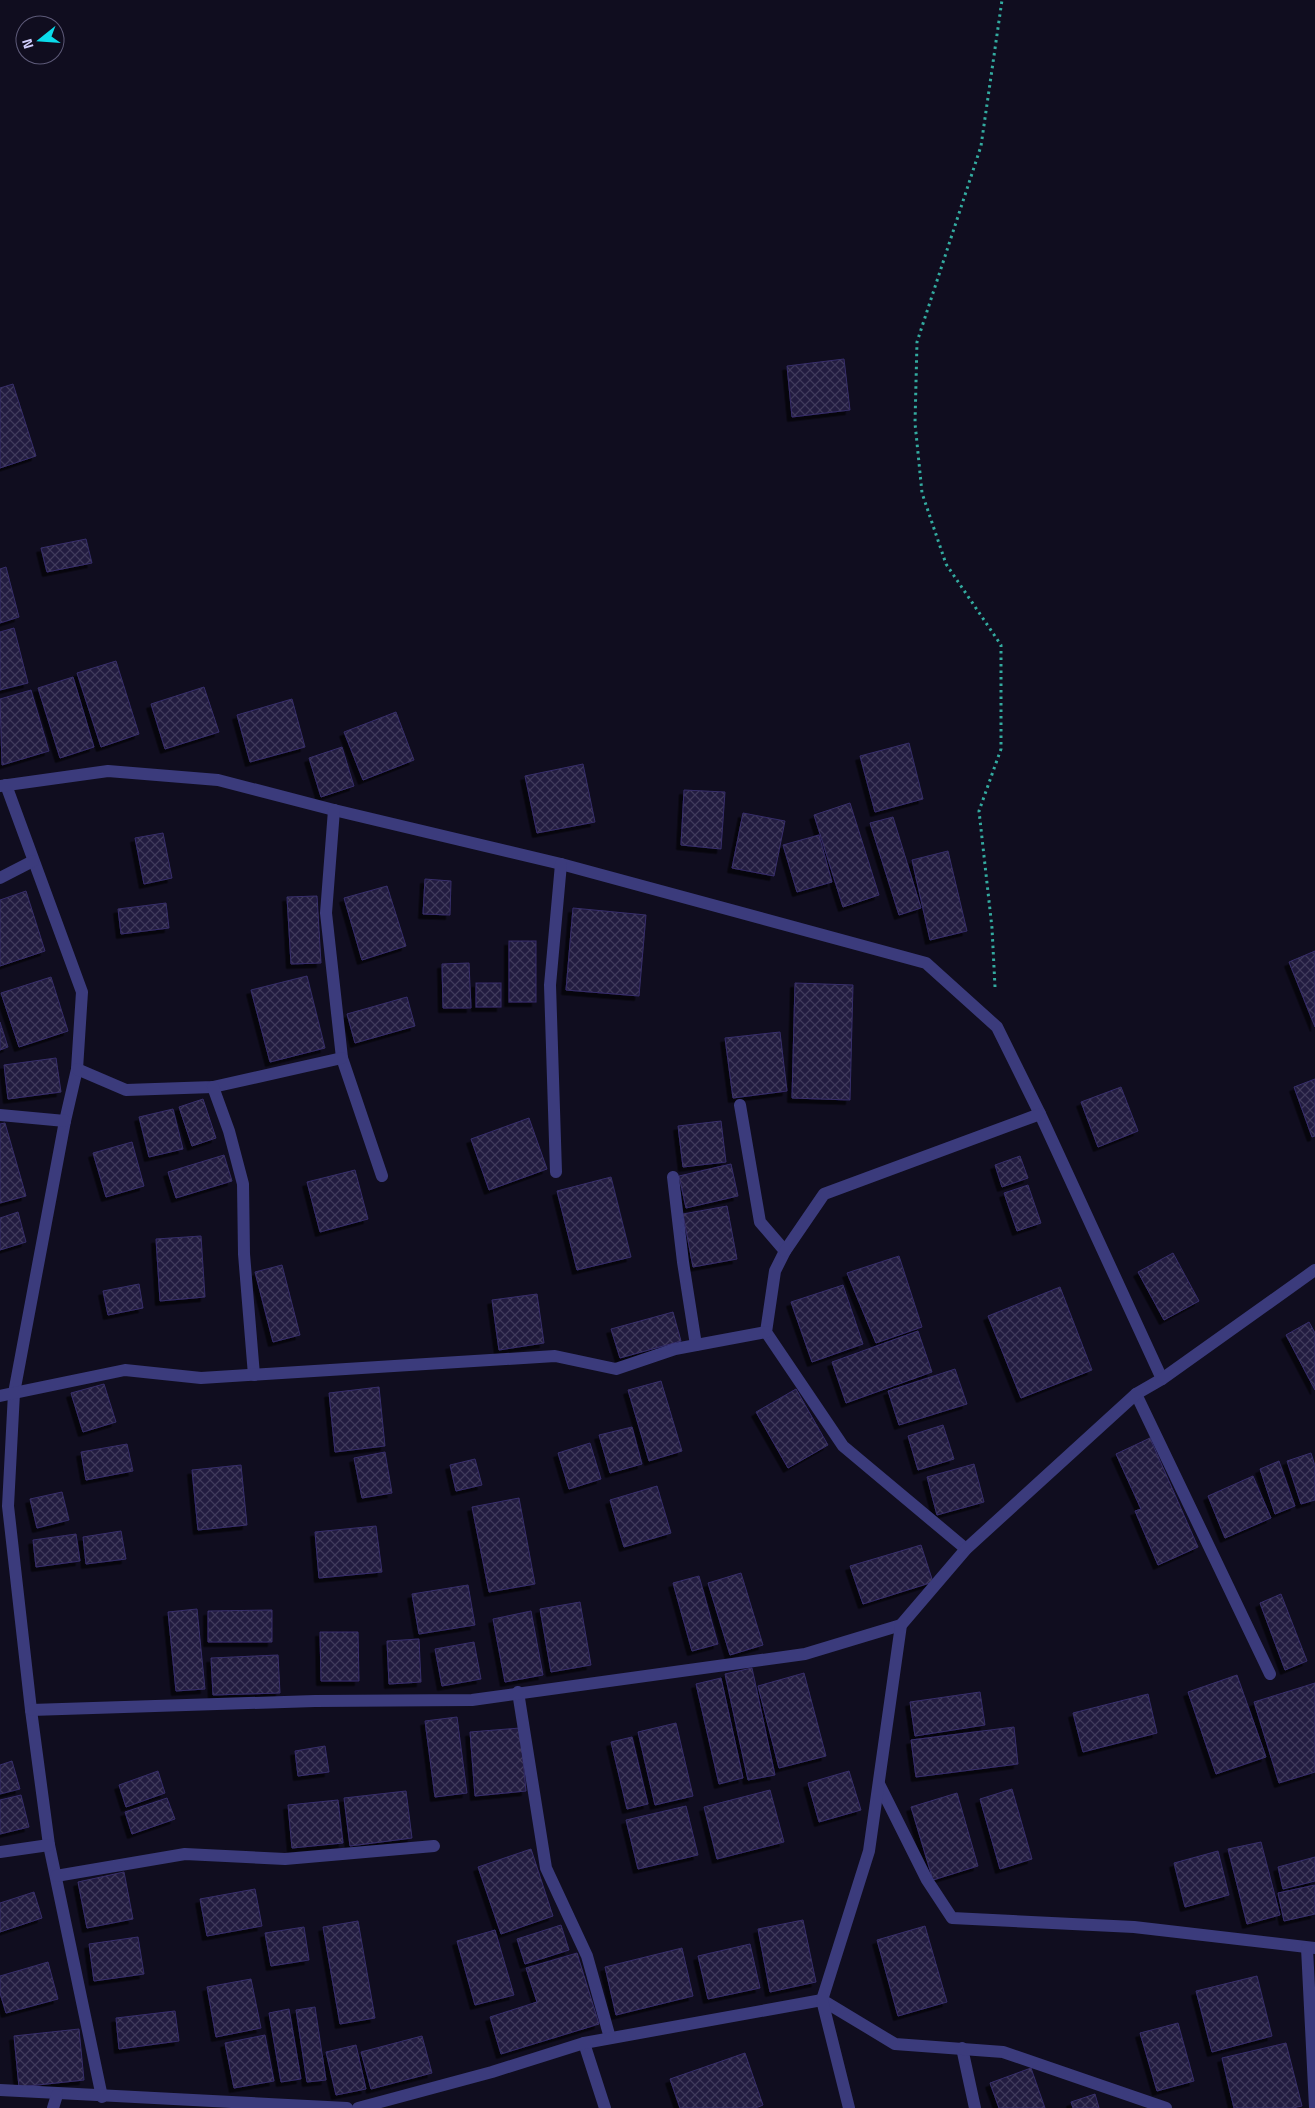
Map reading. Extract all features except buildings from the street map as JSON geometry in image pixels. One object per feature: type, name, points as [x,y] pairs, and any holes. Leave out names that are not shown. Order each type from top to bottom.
[{"type":"street","points":[[102,2097],[49,1844],[31,1710],[8,1506],[14,1393],[65,1121],[77,1069],[82,992],[3,785],[108,771],[208,779],[561,864],[926,963],[997,1027],[1040,1114],[1162,1379]]},
{"type":"street","points":[[334,810],[326,913],[342,1058],[382,1176]]},
{"type":"street","points":[[0,878],[33,861]]},
{"type":"street","points":[[556,1172],[550,985],[561,864]]},
{"type":"street","points":[[77,1069],[126,1090],[213,1087],[342,1058]]},
{"type":"street","points":[[213,1087],[229,1131],[243,1184],[244,1254],[254,1375]]},
{"type":"street","points":[[740,1105],[760,1222],[785,1251]]},
{"type":"street","points":[[966,1549],[843,1446],[766,1332],[775,1271],[785,1251],[824,1194],[1040,1114]]},
{"type":"street","points":[[0,1115],[65,1121]]},
{"type":"street","points":[[673,1177],[683,1262],[696,1345]]},
{"type":"street","points":[[849,2108],[822,2000],[869,1852],[901,1626],[966,1549],[1136,1394],[1162,1379],[1315,1270]]},
{"type":"street","points":[[0,1396],[125,1370],[201,1378],[555,1356],[616,1369],[675,1349],[766,1332]]},
{"type":"street","points":[[1136,1394],[1270,1674]]},
{"type":"street","points":[[31,1710],[315,1701],[472,1700],[518,1692],[805,1654],[901,1626]]},
{"type":"street","points":[[518,1692],[546,1868],[588,1956],[610,2038]]},
{"type":"street","points":[[879,1784],[926,1880],[952,1918],[1134,1927],[1311,1948],[1315,2107]]},
{"type":"street","points":[[0,1852],[49,1844]]},
{"type":"street","points":[[56,1876],[185,1854],[285,1859],[434,1846]]},
{"type":"street","points":[[358,2108],[492,2072],[584,2043],[822,2000],[895,2044],[1003,2052],[1166,2108]]},
{"type":"street","points":[[584,2043],[605,2108]]},
{"type":"street","points":[[962,2048],[975,2108]]},
{"type":"street","points":[[0,2090],[57,2095],[347,2108]]},
{"type":"street","points":[[53,2108],[57,2095]]},
{"type":"path","points":[[997,1027],[992,928],[979,811],[1001,749],[1001,645],[946,564],[922,493],[915,423],[917,342],[981,146],[1002,0]]}]
